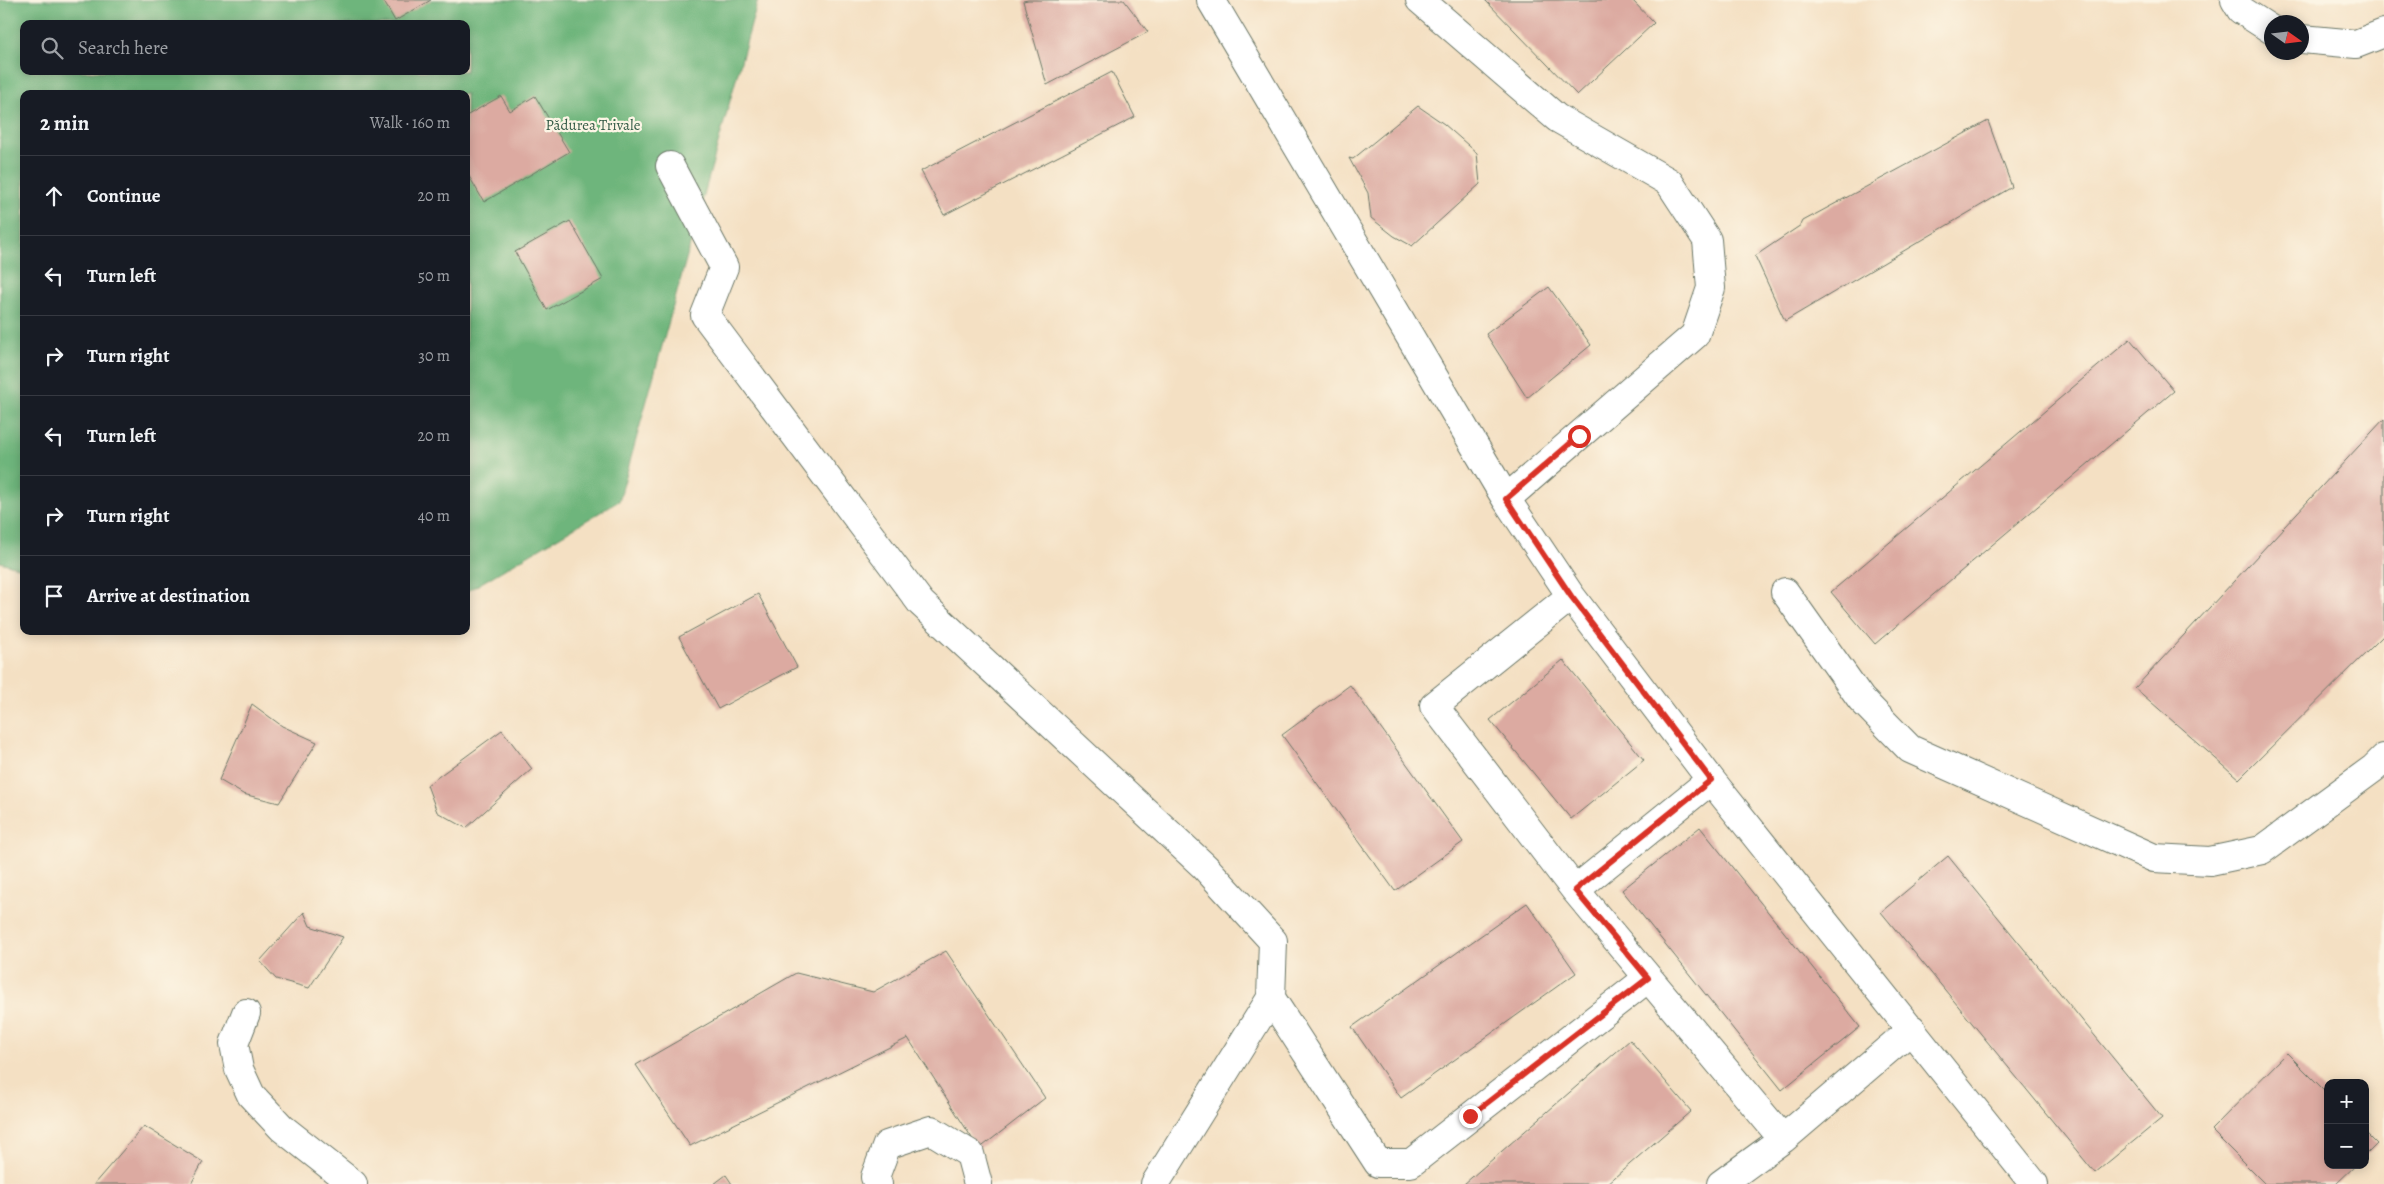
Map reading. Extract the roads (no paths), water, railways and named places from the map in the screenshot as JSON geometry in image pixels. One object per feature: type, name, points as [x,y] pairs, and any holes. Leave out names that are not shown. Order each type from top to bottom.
[{"type":"street","points":[[1211,0],[1506,499],[1571,596],[1711,780],[1912,1029],[2034,1184]]},
{"type":"street","points":[[1420,0],[1557,118],[1669,182],[1707,240],[1710,288],[1694,335],[1506,499]]},
{"type":"street","points":[[2236,0],[2241,10],[2264,25]]},
{"type":"street","points":[[2309,40],[2356,44],[2384,32]]},
{"type":"street","points":[[670,166],[724,267],[705,315],[921,603],[1204,867],[1273,940],[1270,998],[1155,1184]]},
{"type":"street","points":[[1785,592],[1861,699],[1910,749],[2154,858],[2210,861],[2262,850],[2374,768],[2384,758]]},
{"type":"street","points":[[1571,596],[1434,706],[1575,890],[1783,1139]]},
{"type":"street","points":[[1575,890],[1711,780]]},
{"type":"street","points":[[1270,998],[1378,1163],[1411,1162],[1648,978]]},
{"type":"street","points":[[246,1013],[234,1044],[239,1069],[251,1095],[282,1128],[353,1184]]},
{"type":"street","points":[[1721,1184],[1783,1139],[1912,1029]]},
{"type":"street","points":[[878,1184],[875,1177],[887,1145],[931,1130],[970,1154],[978,1184]]},
{"type":"park label","name":"Pădurea Trivale","points":[[593,125]]}]
